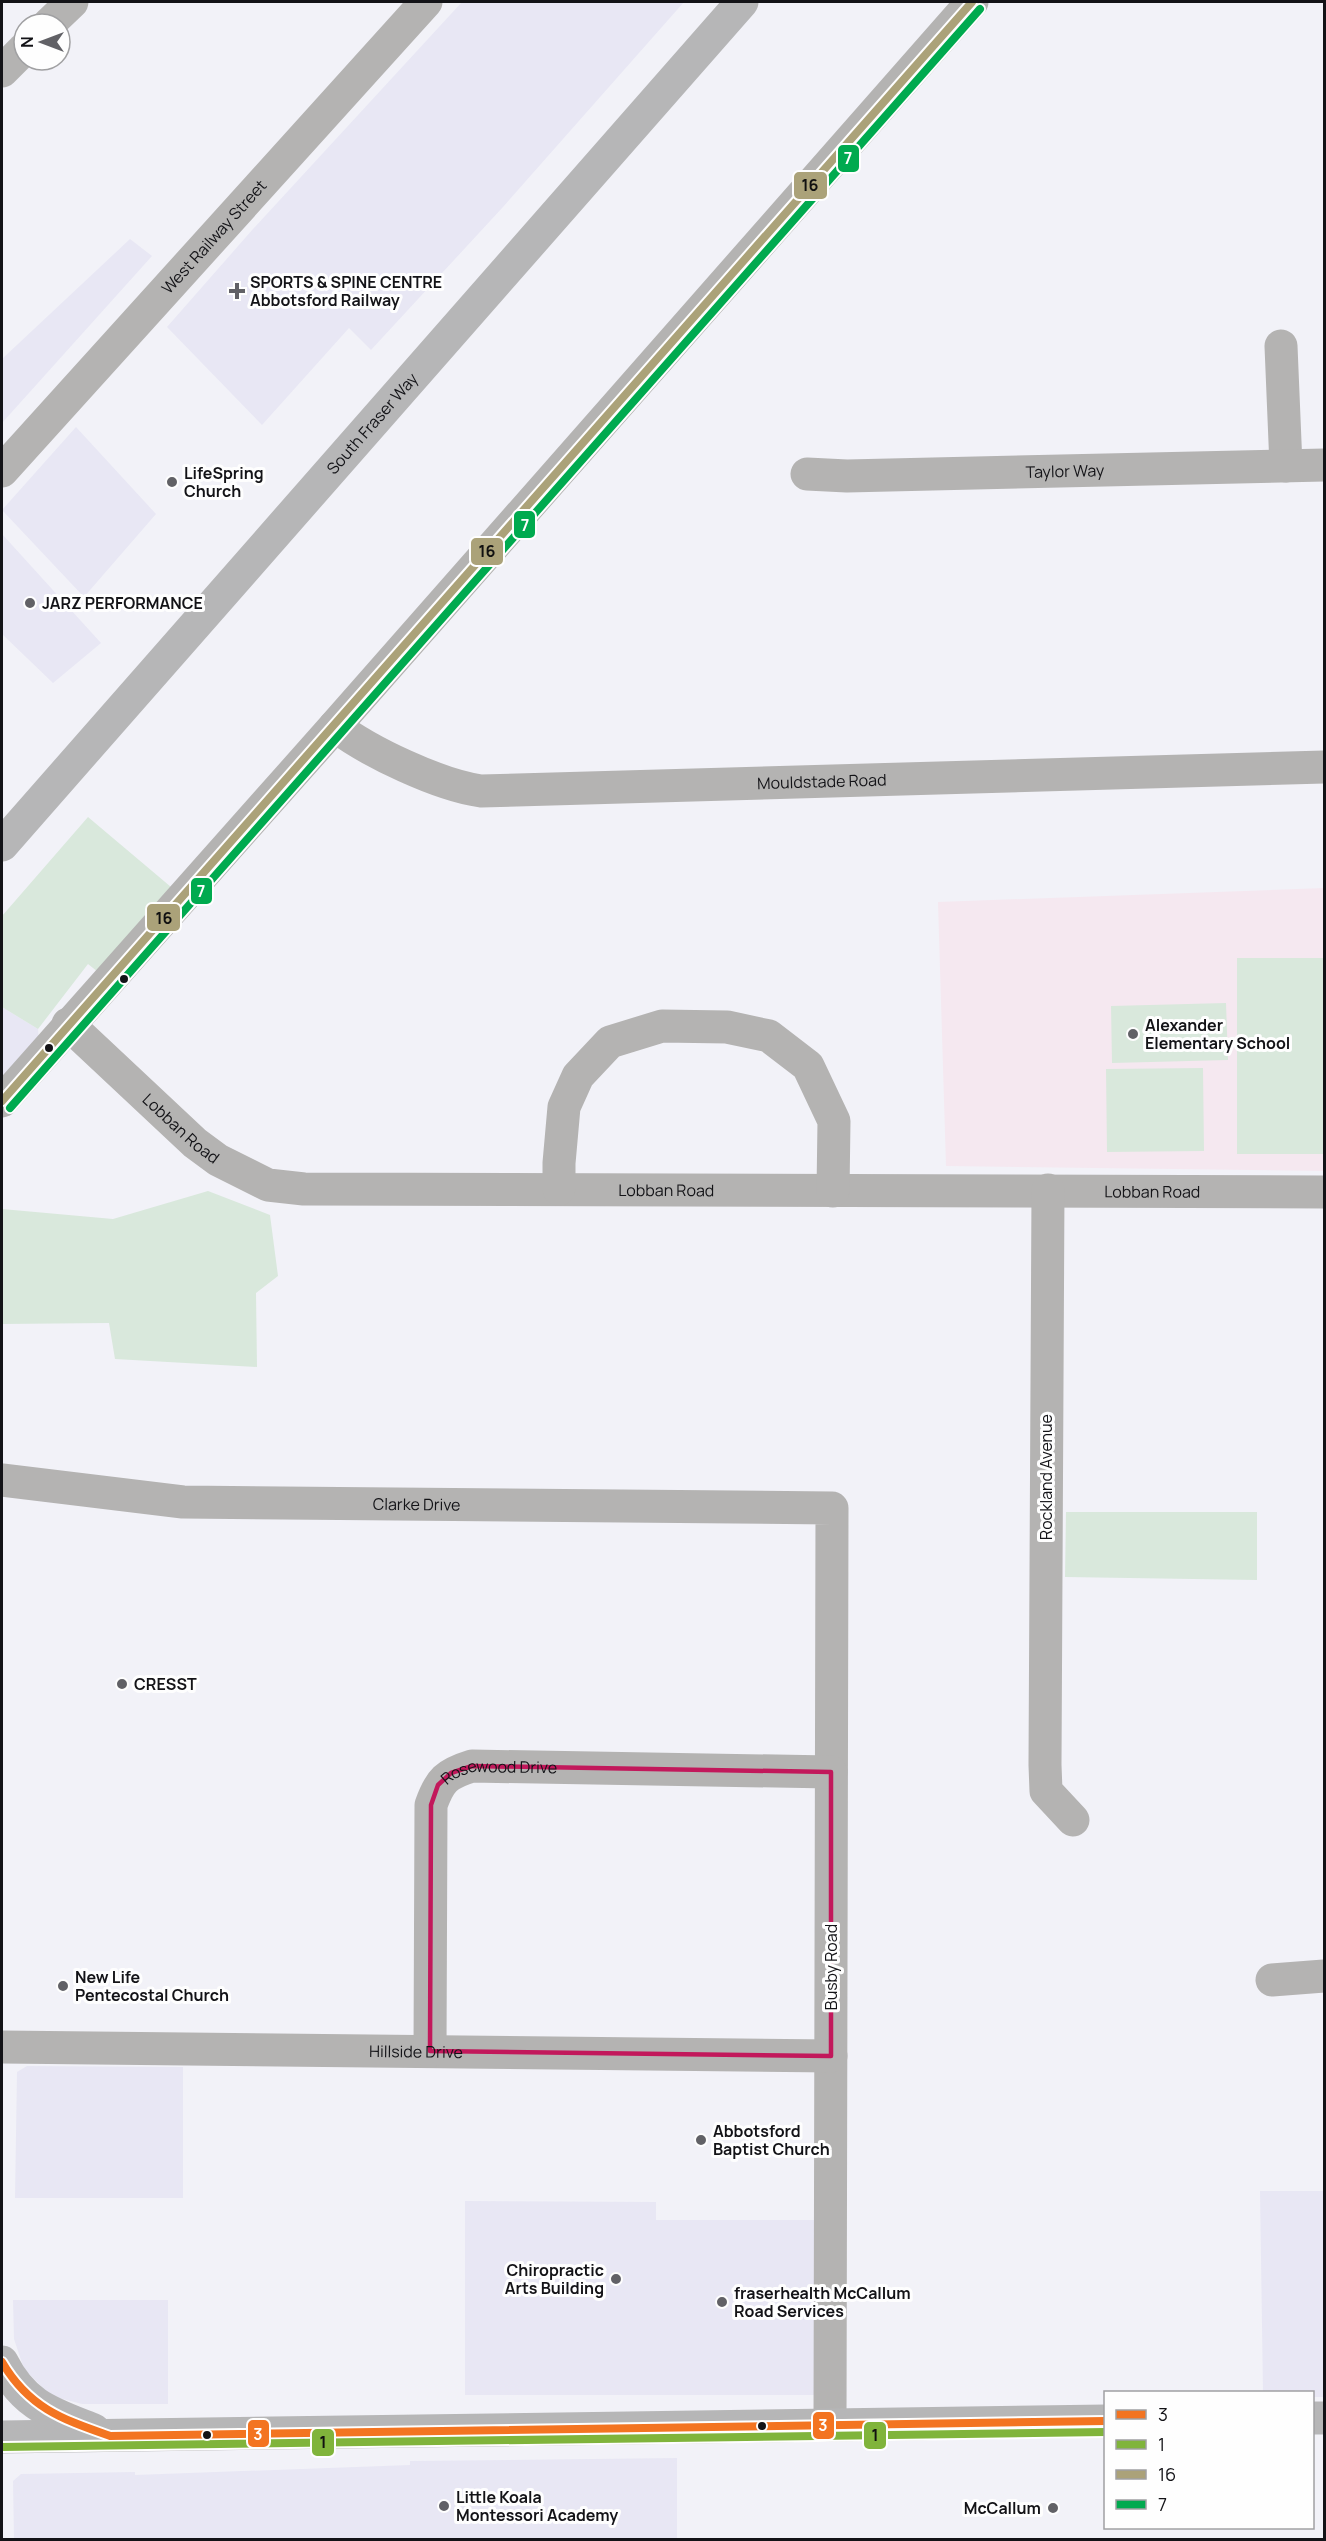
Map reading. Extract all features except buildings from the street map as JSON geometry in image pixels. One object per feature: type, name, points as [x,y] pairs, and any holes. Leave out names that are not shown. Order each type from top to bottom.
[{"type":"main road","name":"South Fraser Way","points":[[2,845],[742,2]]},
{"type":"main road","points":[[2,2362],[11,2380],[43,2410],[110,2436]]},
{"type":"main road","points":[[2,2437],[1104,2421]]},
{"type":"street","name":"West Railway Street","points":[[2,471],[426,2]]},
{"type":"street","points":[[2,1101],[972,2]]},
{"type":"street","points":[[1281,346],[1286,466]]},
{"type":"street","name":"Taylor Way","points":[[807,474],[859,475],[1324,465]]},
{"type":"street","name":"Mouldstade Road","points":[[335,726],[354,740],[438,779],[459,788],[481,791],[1324,767]]},
{"type":"street","name":"Lobban Road","points":[[68,1024],[195,1143],[218,1160],[268,1185],[315,1189],[1324,1192]]},
{"type":"street","points":[[558,1189],[558,1163],[564,1107],[578,1076],[610,1042],[662,1026],[672,1026],[727,1027],[769,1036],[808,1066],[834,1121],[832,1191]]},
{"type":"street","name":"Rockland Avenue","points":[[1048,1190],[1045,1765],[1046,1791],[1068,1814]]},
{"type":"street","name":"Clarke Drive","points":[[2,1480],[183,1502],[832,1508]]},
{"type":"street","name":"Busby Road","points":[[830,2425],[832,1508]]},
{"type":"street","name":"Rosewood Drive","points":[[430,2051],[431,1805],[438,1785],[451,1773],[472,1766],[831,1772]]},
{"type":"street","points":[[1272,1980],[1324,1976]]},
{"type":"street","name":"Hillside Drive","points":[[2,2047],[831,2056]]},
{"type":"highlighted area","points":[[472,1766],[831,1772],[831,2056],[430,2051],[431,1805],[438,1785],[451,1773]]},
{"type":"shaded area","points":[[462,2],[684,2],[503,207],[371,350],[349,328],[262,425],[167,327],[253,229]]},
{"type":"shaded area","points":[[130,239],[152,256],[2,423],[2,359]]},
{"type":"shaded area","points":[[76,427],[156,514],[84,597],[2,510]]},
{"type":"shaded area","points":[[2,534],[101,643],[53,683],[2,634]]},
{"type":"shaded area","name":"Alexander Elementary School","points":[[1324,888],[1324,1171],[946,1166],[938,902]]},
{"type":"shaded area","points":[[2,1007],[38,1029],[40,1053],[2,1095]]},
{"type":"shaded area","points":[[27,2066],[183,2067],[183,2198],[15,2198],[17,2072]]},
{"type":"shaded area","points":[[1260,2191],[1324,2191],[1324,2397],[1314,2397],[1314,2391],[1263,2391]]},
{"type":"shaded area","points":[[465,2201],[656,2202],[656,2220],[817,2220],[816,2395],[465,2395]]},
{"type":"shaded area","points":[[13,2300],[168,2300],[168,2404],[82,2404],[51,2396],[24,2369],[14,2339]]},
{"type":"shaded area","points":[[677,2458],[677,2539],[14,2539],[13,2481],[21,2474],[135,2472],[135,2475],[410,2465],[410,2461]]},
{"type":"green space","points":[[88,817],[171,887],[98,972],[88,964],[38,1029],[2,1007],[2,916]]},
{"type":"green space","points":[[1237,958],[1324,958],[1324,1154],[1237,1154]]},
{"type":"green space","points":[[1226,1003],[1228,1060],[1112,1063],[1111,1006]]},
{"type":"green space","points":[[1203,1068],[1204,1151],[1107,1152],[1106,1069]]},
{"type":"green space","points":[[208,1191],[270,1215],[278,1276],[256,1293],[257,1367],[115,1359],[109,1323],[2,1324],[2,1209],[113,1219]]},
{"type":"green space","points":[[1066,1512],[1257,1512],[1257,1580],[1065,1577]]},
{"type":"transit line","name":"16","points":[[2,1101],[972,2]]},
{"type":"transit line","name":"7","points":[[10,1108],[980,9]]},
{"type":"transit line","name":"3","points":[[2,2362],[24,2391],[48,2410],[110,2436],[1104,2421]]},
{"type":"transit line","name":"1","points":[[2,2447],[1104,2432]]},
{"type":"place","name":"SPORTS & SPINE CENTRE Abbotsford Railway","points":[[237,291]]},
{"type":"place","name":"LifeSpring Church","points":[[172,482]]},
{"type":"place","name":"JARZ PERFORMANCE","points":[[30,603]]},
{"type":"place","name":"Alexander Elementary School","points":[[1133,1034]]},
{"type":"place","name":"CRESST","points":[[122,1684]]},
{"type":"place","name":"New Life Pentecostal Church","points":[[63,1986]]},
{"type":"place","name":"Abbotsford Baptist Church","points":[[701,2140]]},
{"type":"place","name":"Chiropractic Arts Building","points":[[616,2279]]},
{"type":"place","name":"fraserhealth McCallum Road Services","points":[[722,2302]]},
{"type":"place","name":"Little Koala Montessori Academy","points":[[444,2506]]},
{"type":"place","name":"McCallum","points":[[1053,2508]]}]
